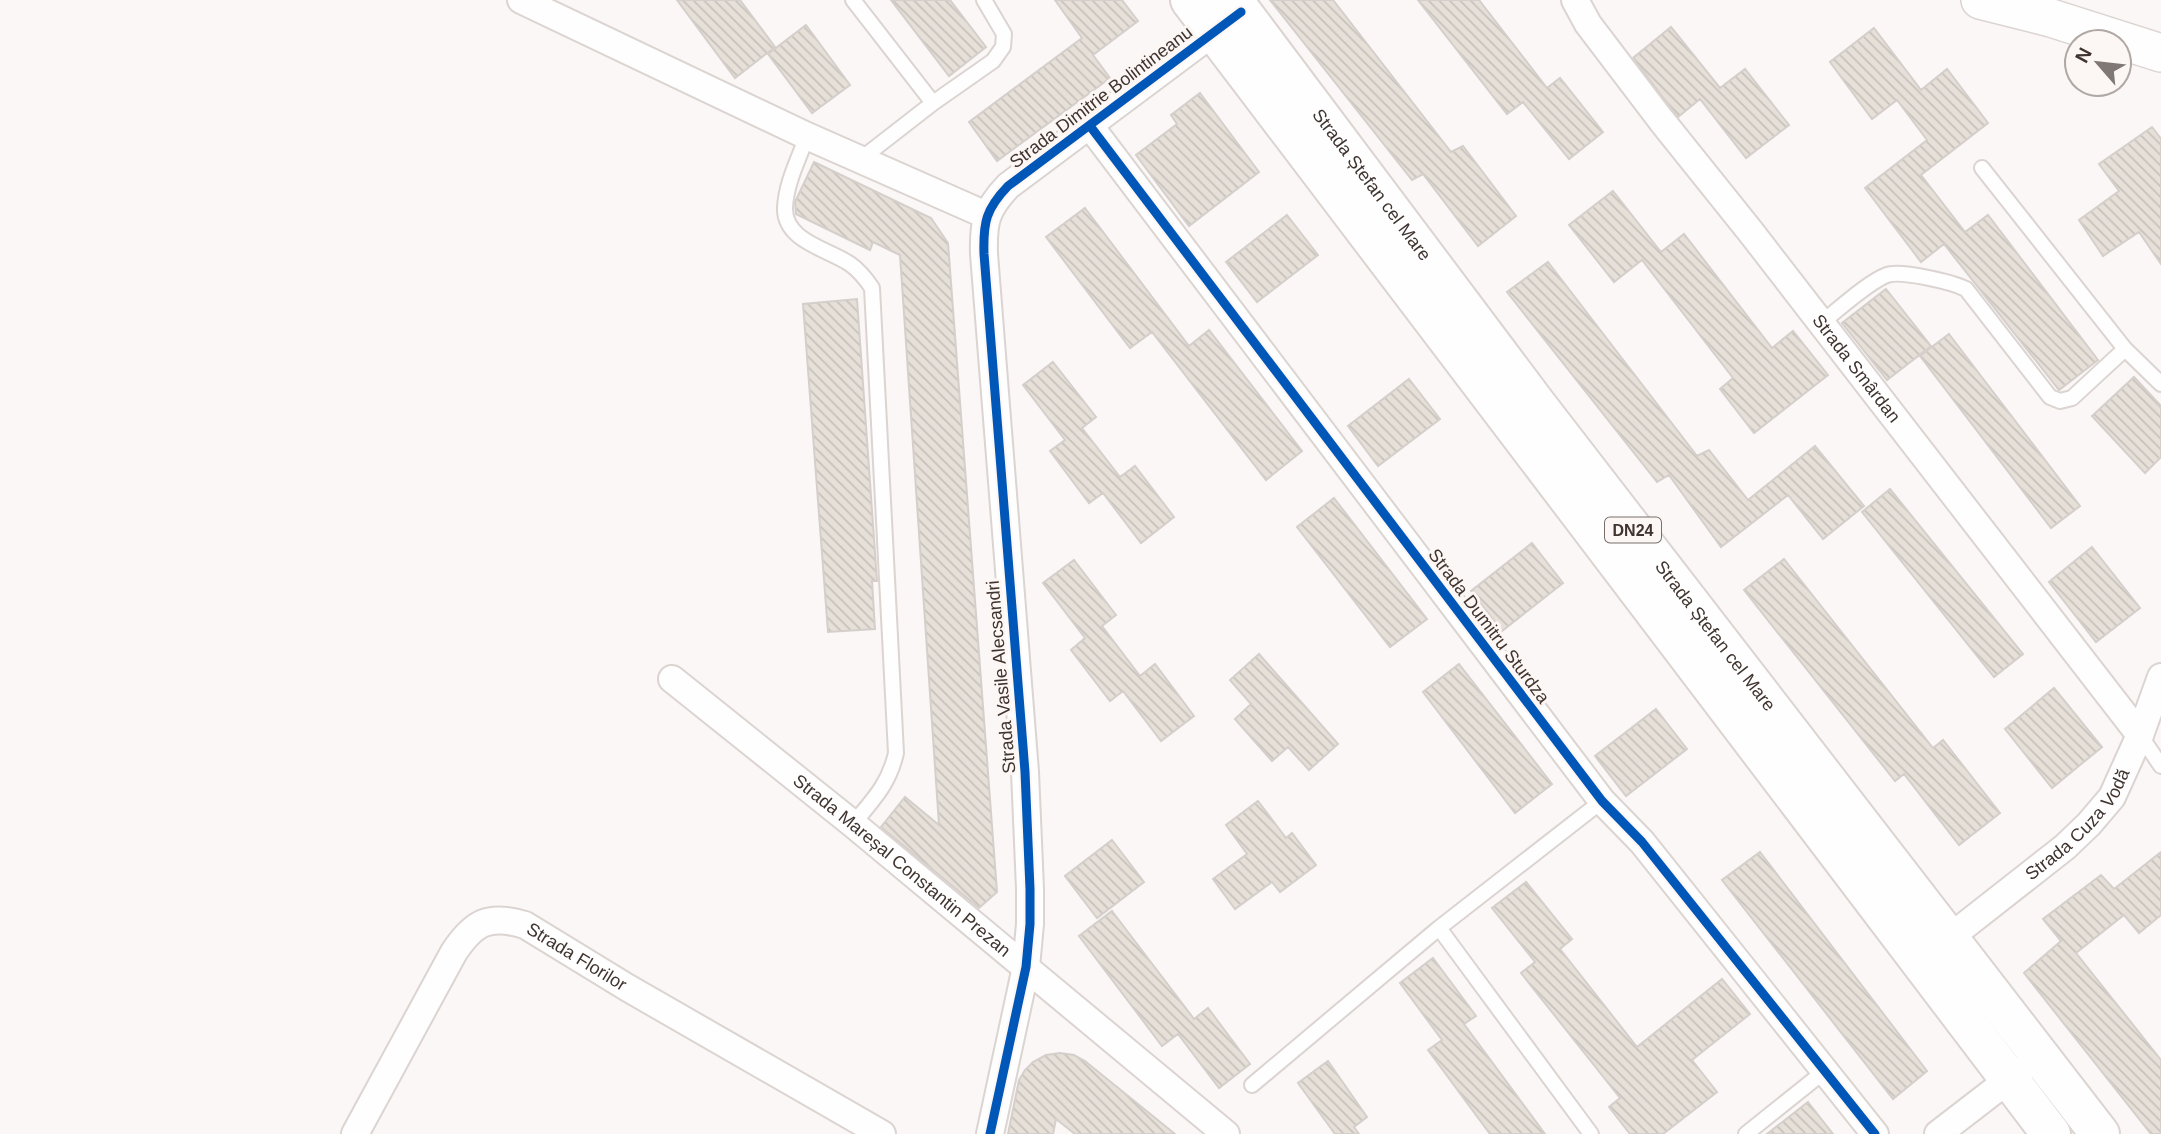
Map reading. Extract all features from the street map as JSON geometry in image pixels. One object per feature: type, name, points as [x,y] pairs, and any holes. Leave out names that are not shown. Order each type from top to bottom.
[{"type":"main road","name":"Strada Ștefan cel Mare","points":[[1190,0],[1229,14],[1537,405],[2100,1134]]},
{"type":"main road","points":[[1980,0],[2051,18],[2161,53]]},
{"type":"main road","name":"Strada Ștefan cel Mare","points":[[1229,14],[2051,1134]]},
{"type":"street","points":[[521,0],[807,135],[986,215]]},
{"type":"street","name":"Strada Smârdan","points":[[1576,0],[1588,24],[2140,736]]},
{"type":"street","name":"Strada Dimitrie Bolintineanu","points":[[986,215],[995,199],[1008,186],[1090,126],[1229,14]]},
{"type":"street","name":"Strada Dumitru Sturdza","points":[[1090,126],[1602,801],[1642,842],[1875,1134]]},
{"type":"street","name":"Strada Vasile Alecsandri","points":[[986,215],[983,232],[984,254],[1026,794],[1030,900],[1026,967],[990,1134]]},
{"type":"street","name":"Strada Cuza Vodă","points":[[1949,938],[2065,847],[2112,797],[2140,736],[2161,677]]},
{"type":"street","name":"Strada Mareșal Constantin Prezan","points":[[672,679],[853,824],[1226,1134]]},
{"type":"street","name":"Strada Florilor","points":[[355,1134],[454,952],[468,932],[485,922],[508,919],[525,925],[628,988],[882,1134]]},
{"type":"street","points":[[1938,1134],[2039,1056]]},
{"type":"lane","points":[[853,0],[933,103]]},
{"type":"lane","points":[[861,159],[993,61],[1003,47],[1004,34],[984,0]]},
{"type":"lane","points":[[807,135],[788,187],[785,209],[788,225],[800,237],[850,264],[863,275],[872,288],[896,753],[891,773],[881,791],[853,824]]},
{"type":"lane","points":[[1982,168],[2125,349],[2161,384]]},
{"type":"lane","points":[[1821,323],[1877,280],[1889,274],[1954,283],[1966,289],[2050,397],[2060,401],[2071,398],[2125,349]]},
{"type":"lane","points":[[2140,736],[2161,765]]},
{"type":"lane","points":[[1252,1086],[1439,928],[1602,801]]},
{"type":"lane","points":[[1439,928],[1591,1134]]},
{"type":"lane","points":[[1746,1134],[1826,1070]]},
{"type":"building","points":[[677,0],[740,0],[775,47],[735,78]]},
{"type":"building","points":[[891,0],[950,0],[986,47],[949,76]]},
{"type":"building","points":[[1055,0],[1122,0],[1138,21],[1093,55],[1110,78],[997,161],[969,122],[1082,38]]},
{"type":"building","points":[[1270,0],[1333,0],[1451,152],[1463,146],[1516,216],[1478,246],[1423,174],[1412,180]]},
{"type":"building","points":[[1418,0],[1479,0],[1547,88],[1560,78],[1603,132],[1569,159],[1523,102],[1507,114]]},
{"type":"building","points":[[806,25],[850,85],[812,113],[768,54]]},
{"type":"building","points":[[1671,27],[1720,88],[1745,69],[1789,125],[1746,158],[1700,99],[1678,117],[1633,58]]},
{"type":"building","points":[[1874,28],[1921,90],[1947,69],[1988,123],[1921,175],[1965,232],[1988,215],[2098,360],[2059,390],[1944,244],[1921,262],[1865,188],[1927,140],[1897,100],[1872,119],[1830,62]]},
{"type":"building","points":[[1200,93],[1259,172],[1189,226],[1136,155],[1177,124],[1171,115]]},
{"type":"building","points":[[2152,127],[2161,139],[2161,264],[2139,232],[2103,256],[2079,220],[2119,191],[2099,164]]},
{"type":"building","points":[[814,162],[931,218],[948,243],[997,892],[979,908],[881,827],[905,797],[939,825],[900,255],[873,242],[870,250],[796,214],[795,202]]},
{"type":"building","points":[[1613,191],[1661,252],[1684,234],[1772,348],[1793,331],[1828,375],[1754,433],[1720,389],[1733,378],[1642,260],[1614,282],[1569,225]]},
{"type":"building","points":[[1085,208],[1189,346],[1209,330],[1302,451],[1266,480],[1152,332],[1130,348],[1046,237]]},
{"type":"building","points":[[1287,215],[1318,255],[1257,302],[1226,262]]},
{"type":"building","points":[[1548,262],[1697,456],[1709,450],[1748,500],[1815,446],[1864,506],[1823,539],[1788,495],[1721,547],[1669,475],[1657,482],[1507,292]]},
{"type":"building","points":[[1886,289],[1931,346],[1887,380],[1842,323]]},
{"type":"building","points":[[857,299],[877,581],[872,581],[875,629],[828,632],[803,304]]},
{"type":"building","points":[[1949,334],[2080,506],[2051,528],[1920,356]]},
{"type":"building","points":[[1053,362],[1096,417],[1082,428],[1120,477],[1135,466],[1174,517],[1141,543],[1103,493],[1089,503],[1050,451],[1065,440],[1023,385]]},
{"type":"building","points":[[2134,377],[2161,406],[2161,457],[2145,473],[2092,416]]},
{"type":"building","points":[[1409,379],[1440,419],[1378,466],[1348,426]]},
{"type":"building","points":[[1890,489],[2023,654],[1994,677],[1862,512]]},
{"type":"building","points":[[1334,498],[1427,619],[1390,647],[1297,527]]},
{"type":"building","points":[[1532,543],[1563,583],[1502,631],[1471,591]]},
{"type":"building","points":[[2092,547],[2140,608],[2096,642],[2049,582]]},
{"type":"building","points":[[1784,559],[1933,748],[1943,740],[2000,813],[1959,845],[1904,774],[1895,781],[1744,590]]},
{"type":"building","points":[[1074,560],[1116,615],[1102,626],[1140,676],[1155,664],[1194,716],[1161,741],[1123,691],[1110,701],[1071,650],[1085,638],[1043,583]]},
{"type":"building","points":[[1259,654],[1338,744],[1309,770],[1288,747],[1272,761],[1235,719],[1251,704],[1230,680]]},
{"type":"building","points":[[1459,664],[1552,784],[1515,813],[1423,692]]},
{"type":"building","points":[[2054,688],[2102,747],[2052,788],[2005,729]]},
{"type":"building","points":[[1656,709],[1687,749],[1626,796],[1595,756]]},
{"type":"building","points":[[1258,801],[1286,838],[1292,833],[1316,865],[1280,892],[1272,882],[1235,909],[1213,879],[1247,854],[1226,825]]},
{"type":"building","points":[[1112,840],[1144,882],[1097,918],[1065,876]]},
{"type":"building","points":[[1760,852],[1927,1071],[1893,1099],[1722,880]]},
{"type":"building","points":[[2161,852],[2161,915],[2139,933],[2124,915],[2076,953],[2161,1060],[2161,1134],[2151,1134],[2024,973],[2061,941],[2043,919],[2101,875],[2114,889]]},
{"type":"building","points":[[1526,882],[1572,939],[1560,949],[1637,1047],[1722,979],[1750,1014],[1692,1060],[1717,1092],[1663,1134],[1630,1134],[1609,1107],[1620,1098],[1521,973],[1535,962],[1492,908]]},
{"type":"building","points":[[1112,911],[1194,1019],[1208,1008],[1250,1064],[1219,1088],[1178,1034],[1162,1046],[1079,936]]},
{"type":"building","points":[[1433,958],[1476,1016],[1464,1024],[1545,1134],[1490,1134],[1428,1050],[1442,1040],[1400,983]]},
{"type":"building","points":[[1046,1055],[1074,1055],[1085,1061],[1175,1134],[1075,1134],[1056,1119],[1053,1134],[1008,1134],[1019,1080],[1025,1070]]},
{"type":"building","points":[[1328,1061],[1367,1117],[1354,1127],[1359,1134],[1335,1134],[1298,1083]]},
{"type":"building","points":[[1808,1102],[1833,1134],[1767,1134]]},
{"type":"cycle path","points":[[990,1134],[1026,967],[1030,889],[1025,772],[984,254],[985,224],[990,209],[1008,186],[1241,12]]},
{"type":"cycle path","points":[[1090,126],[1602,801],[1642,842],[1875,1134]]}]
